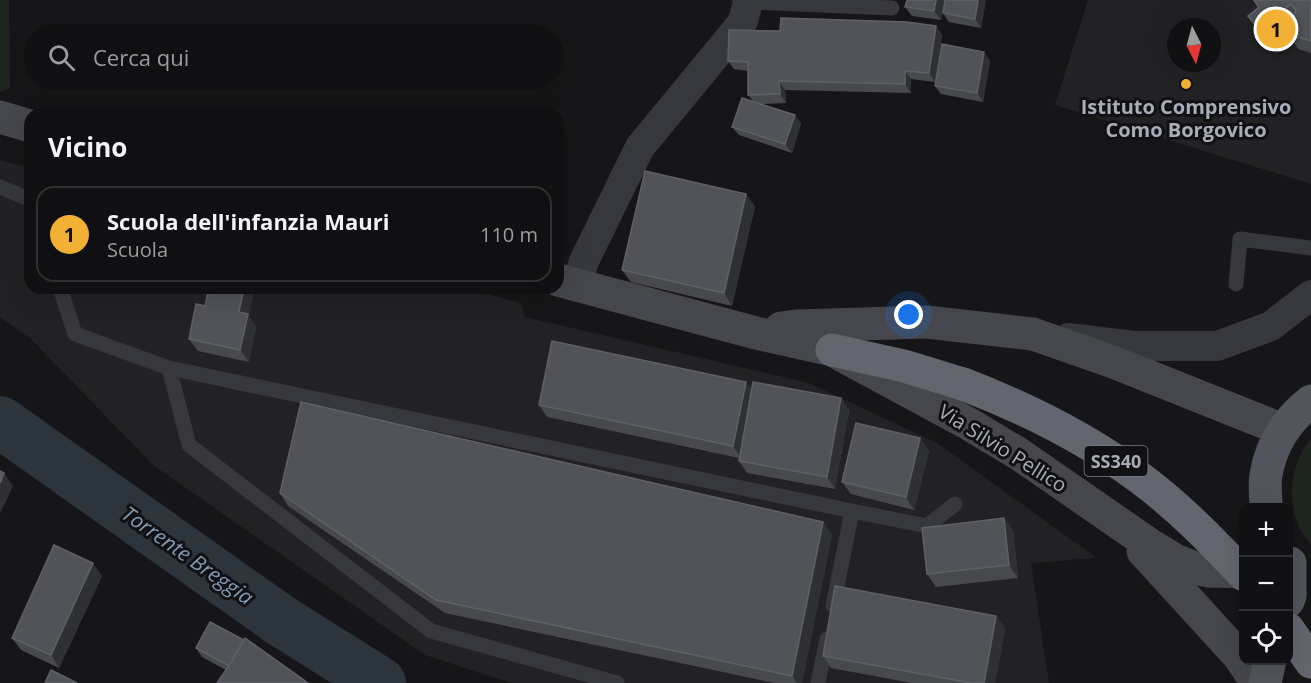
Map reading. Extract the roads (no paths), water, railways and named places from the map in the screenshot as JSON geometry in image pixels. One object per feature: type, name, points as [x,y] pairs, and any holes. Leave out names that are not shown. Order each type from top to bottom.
[{"type":"highway","name":"SS340","points":[[832,350],[904,366],[963,384],[993,395],[1080,438],[1141,478],[1194,524],[1239,568]]},
{"type":"highway","points":[[1293,636],[1311,662]]},
{"type":"main road","points":[[0,117],[24,124]]},
{"type":"main road","name":"Via Silvio Pellico","points":[[567,283],[756,333],[832,350],[969,424],[1019,454],[1177,561],[1195,568],[1222,573],[1239,573]]},
{"type":"main road","name":"Via Silvio Pellico","points":[[756,333],[796,326],[927,322],[1033,334],[1113,362],[1283,430]]},
{"type":"main road","points":[[1266,503],[1265,477],[1272,452],[1283,430],[1298,411],[1311,401]]},
{"type":"main road","points":[[1118,523],[1239,656],[1270,666],[1311,626]]},
{"type":"street","points":[[567,283],[584,261],[640,147],[743,21],[748,1]]},
{"type":"street","points":[[1033,334],[1134,346],[1217,346],[1271,326],[1311,295]]},
{"type":"lane","points":[[748,1],[892,8]]},
{"type":"lane","points":[[0,187],[24,197]]},
{"type":"lane","points":[[1236,284],[1240,239],[1311,248]]},
{"type":"lane","points":[[62,294],[75,334],[170,368],[927,526],[955,504]]},
{"type":"lane","points":[[170,368],[189,445],[431,631],[617,683]]},
{"type":"lane","points":[[818,683],[852,511]]},
{"type":"waterway","name":"Torrente Breggia","points":[[0,422],[280,620],[380,683]]},
{"type":"place","name":"Scuola dell'infanzia Mauri","points":[[1276,29]]},
{"type":"place","name":"Istituto Comprensivo Como Borgovico","points":[[1186,84]]}]
